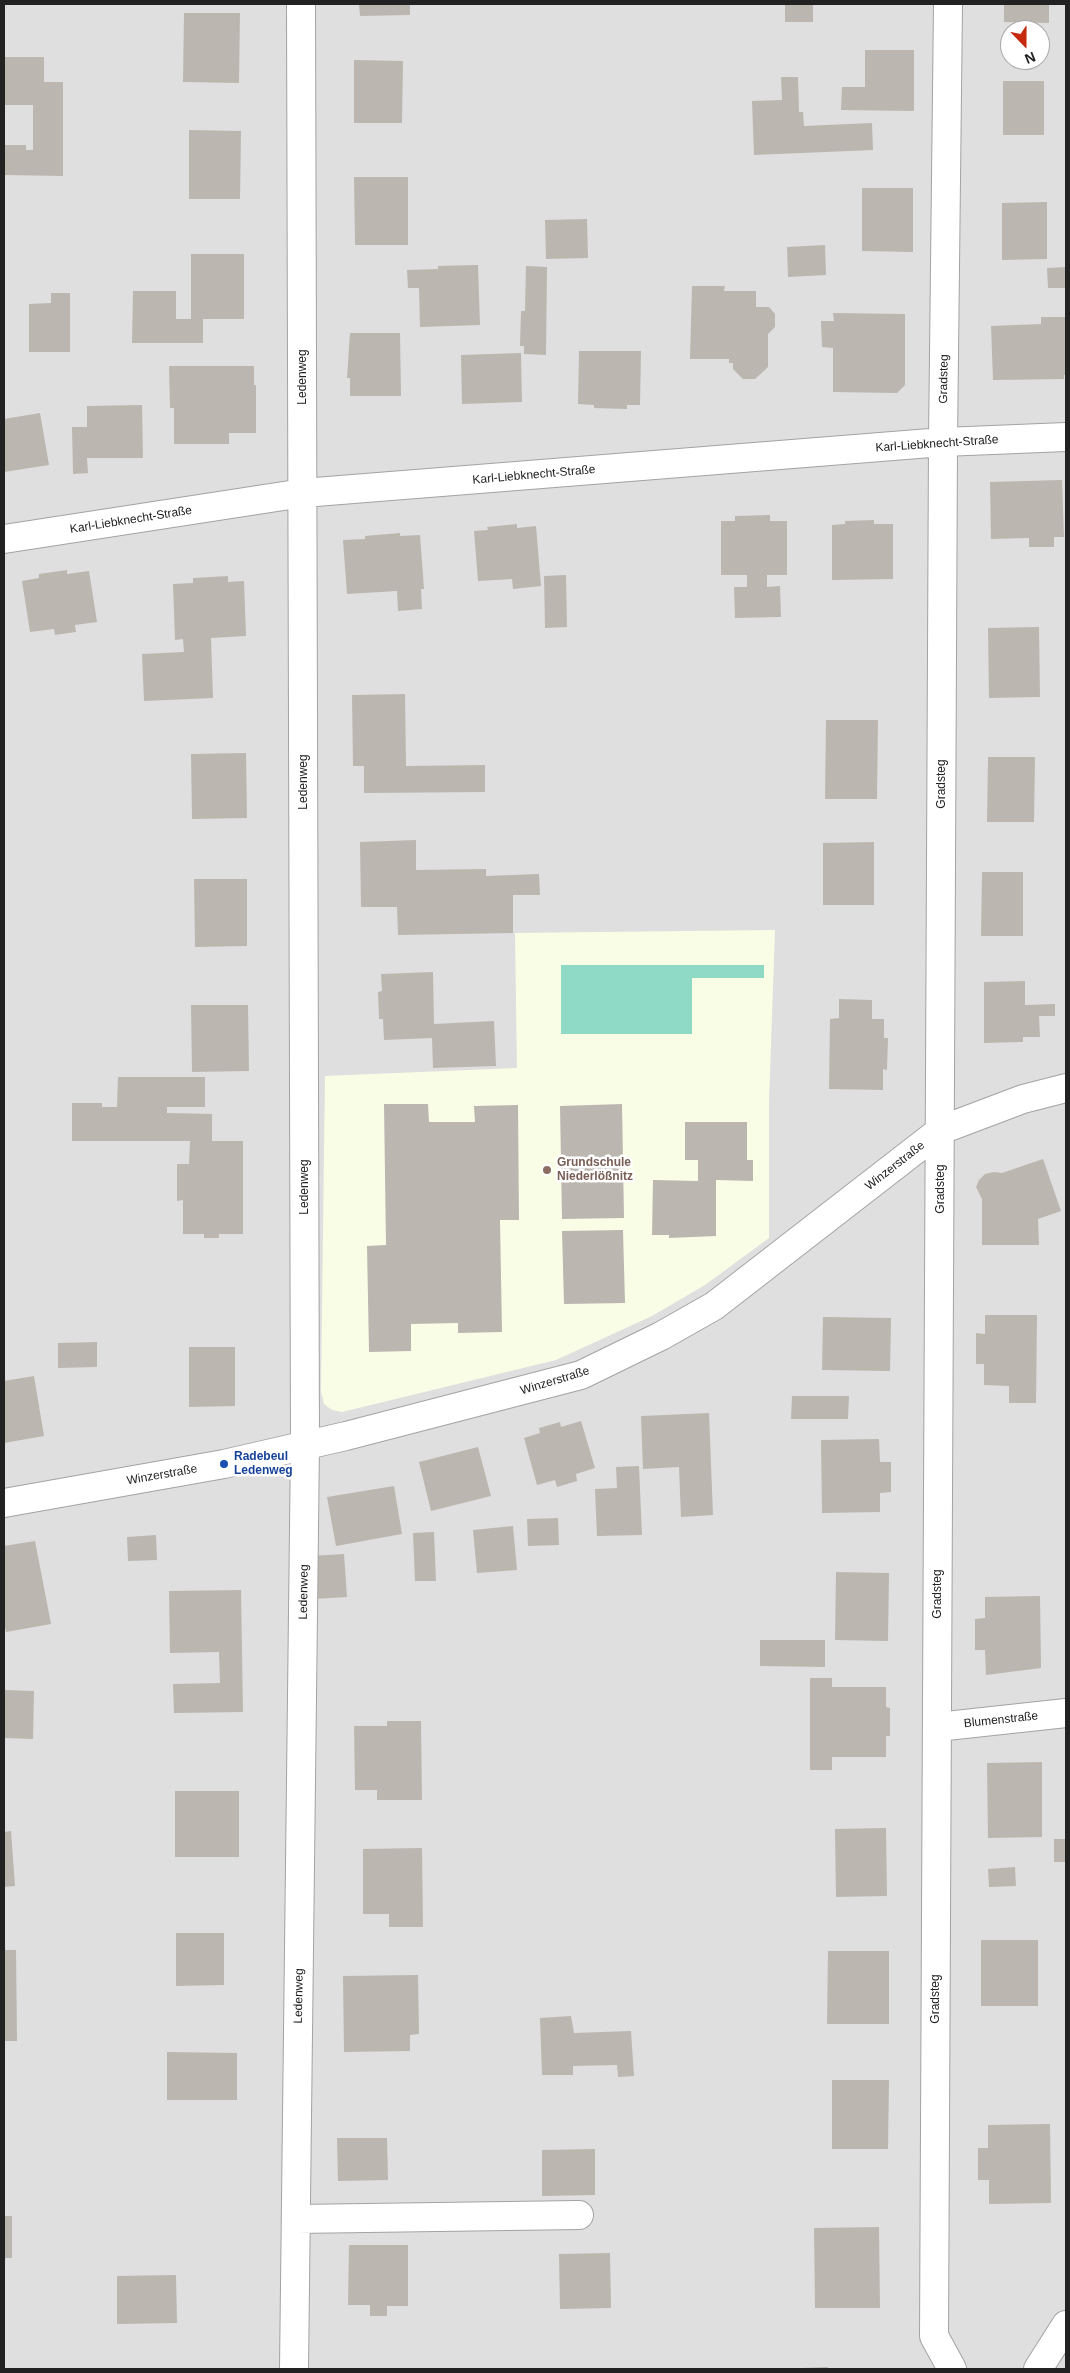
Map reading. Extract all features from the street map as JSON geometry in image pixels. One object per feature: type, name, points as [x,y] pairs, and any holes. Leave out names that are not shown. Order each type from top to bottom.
[{"type":"street","name":"Ledenweg","points":[[294,2369],[306,1444],[301,4]]},
{"type":"street","name":"Gradsteg","points":[[948,4],[943,442],[934,2336],[952,2369]]},
{"type":"street","name":"Karl-Liebknecht-Straße","points":[[4,539],[303,494],[943,442],[1066,436]]},
{"type":"street","name":"Winzerstraße","points":[[4,1502],[224,1464],[581,1375],[610,1362],[714,1306],[941,1130],[1023,1099],[1066,1088]]},
{"type":"street","name":"Blumenstraße","points":[[937,1727],[1066,1713]]},
{"type":"street","points":[[296,2219],[579,2215]]},
{"type":"street","points":[[1038,2369],[1066,2325]]},
{"type":"shaded area","points":[[4,4],[1066,4],[1066,2369],[4,2369]]},
{"type":"shaded area","name":"Grundschule Niederlößnitz","points":[[775,930],[769,1101],[769,1238],[705,1285],[652,1316],[556,1360],[342,1412],[332,1410],[324,1404],[321,1391],[325,1076],[517,1068],[515,933]]},
{"type":"green space","points":[[561,965],[764,965],[764,978],[692,978],[692,1034],[561,1034]]},
{"type":"building","points":[[359,4],[410,4],[410,15],[360,16]]},
{"type":"building","points":[[785,4],[813,4],[813,22],[785,22]]},
{"type":"building","points":[[1004,4],[1049,4],[1049,20],[1004,20]]},
{"type":"building","points":[[184,13],[240,13],[239,83],[183,82]]},
{"type":"building","points":[[865,50],[914,50],[914,111],[841,110],[842,87],[865,87]]},
{"type":"building","points":[[4,57],[44,57],[44,82],[63,82],[63,176],[4,175],[4,145],[26,145],[26,150],[33,150],[33,105],[4,105]]},
{"type":"building","points":[[354,60],[403,61],[402,123],[354,123]]},
{"type":"building","points":[[781,77],[798,77],[799,112],[803,112],[804,126],[872,123],[873,150],[754,155],[752,101],[782,100]]},
{"type":"building","points":[[1003,81],[1044,81],[1044,135],[1003,135]]},
{"type":"building","points":[[189,130],[241,131],[240,199],[189,199]]},
{"type":"building","points":[[354,177],[408,177],[408,245],[355,245]]},
{"type":"building","points":[[862,188],[913,188],[913,252],[862,251]]},
{"type":"building","points":[[1047,202],[1047,259],[1002,260],[1002,203]]},
{"type":"building","points":[[587,219],[588,258],[546,259],[545,220]]},
{"type":"building","points":[[825,245],[826,275],[788,277],[787,247]]},
{"type":"building","points":[[191,254],[244,254],[244,319],[203,319],[203,343],[132,343],[133,291],[176,291],[176,319],[191,319]]},
{"type":"building","points":[[478,265],[480,325],[420,327],[419,288],[408,288],[407,270],[438,269],[438,266]]},
{"type":"building","points":[[526,266],[547,267],[546,355],[524,354],[524,346],[520,346],[521,311],[525,311]]},
{"type":"building","points":[[1066,267],[1066,288],[1048,288],[1047,268]]},
{"type":"building","points":[[692,286],[725,286],[724,291],[756,291],[756,307],[769,307],[775,314],[775,327],[768,334],[768,367],[755,379],[743,379],[733,369],[733,363],[729,363],[729,359],[690,359]]},
{"type":"building","points":[[51,293],[70,293],[70,352],[29,352],[29,304],[51,303]]},
{"type":"building","points":[[833,313],[905,314],[905,385],[897,393],[833,392],[833,348],[822,347],[821,321],[834,321]]},
{"type":"building","points":[[1041,317],[1066,317],[1066,375],[1064,375],[1064,379],[993,380],[991,326],[1041,324]]},
{"type":"building","points":[[350,333],[400,333],[401,396],[350,396],[350,378],[347,378]]},
{"type":"building","points":[[579,351],[641,351],[640,405],[627,405],[627,409],[594,408],[594,405],[578,404]]},
{"type":"building","points":[[521,353],[522,402],[462,404],[461,355]]},
{"type":"building","points":[[169,366],[254,366],[256,433],[229,433],[229,444],[174,444],[174,408],[170,408]]},
{"type":"building","points":[[142,405],[143,458],[87,458],[88,473],[73,474],[72,427],[87,427],[87,406]]},
{"type":"building","points":[[40,413],[49,465],[4,472],[4,419]]},
{"type":"building","points":[[1062,480],[1064,537],[1054,537],[1054,547],[1029,547],[1029,538],[991,539],[990,482]]},
{"type":"building","points":[[770,515],[770,521],[787,521],[787,575],[767,575],[767,587],[780,586],[781,617],[735,618],[734,587],[747,587],[747,575],[721,575],[721,521],[735,521],[735,516]]},
{"type":"building","points":[[874,520],[874,524],[893,524],[893,579],[832,580],[832,525],[845,524],[845,521]]},
{"type":"building","points":[[517,524],[517,528],[536,526],[541,586],[513,589],[512,579],[478,581],[474,531],[488,530],[487,527]]},
{"type":"building","points":[[400,533],[400,536],[420,535],[424,589],[421,589],[422,609],[398,611],[397,591],[347,594],[343,540],[365,539],[365,536]]},
{"type":"building","points":[[67,570],[67,574],[89,571],[97,622],[75,625],[76,632],[55,635],[54,629],[30,632],[22,581],[39,578],[39,574]]},
{"type":"building","points":[[566,575],[567,627],[545,628],[544,576]]},
{"type":"building","points":[[228,576],[228,582],[244,581],[246,636],[211,638],[213,698],[144,701],[142,654],[184,652],[183,639],[175,640],[173,584],[193,583],[193,578]]},
{"type":"building","points":[[1039,627],[1040,697],[989,698],[988,628]]},
{"type":"building","points":[[405,694],[406,766],[485,765],[485,792],[364,793],[364,766],[353,766],[352,695]]},
{"type":"building","points":[[826,720],[878,720],[877,799],[825,799]]},
{"type":"building","points":[[246,753],[247,818],[192,819],[191,754]]},
{"type":"building","points":[[988,757],[1035,757],[1034,822],[987,822]]},
{"type":"building","points":[[416,840],[416,870],[486,869],[486,876],[539,874],[540,895],[513,895],[513,933],[398,935],[397,907],[361,907],[360,842]]},
{"type":"building","points":[[874,842],[874,905],[823,905],[823,843]]},
{"type":"building","points":[[982,872],[1023,872],[1023,936],[981,936]]},
{"type":"building","points":[[194,879],[247,879],[247,946],[195,947]]},
{"type":"building","points":[[433,972],[434,1024],[494,1021],[496,1066],[433,1068],[432,1038],[384,1040],[383,1019],[379,1019],[378,992],[382,991],[381,974]]},
{"type":"building","points":[[1025,981],[1025,1005],[1055,1004],[1055,1016],[1039,1016],[1040,1037],[1023,1037],[1023,1042],[984,1043],[984,982]]},
{"type":"building","points":[[839,999],[872,1000],[872,1019],[884,1019],[884,1038],[888,1038],[887,1070],[883,1069],[883,1090],[829,1089],[830,1019],[839,1018]]},
{"type":"building","points":[[191,1005],[248,1005],[249,1071],[192,1072]]},
{"type":"building","points":[[118,1077],[205,1077],[205,1107],[167,1107],[167,1113],[212,1114],[212,1141],[243,1141],[243,1234],[219,1234],[219,1238],[204,1238],[204,1234],[183,1234],[183,1200],[177,1201],[177,1164],[189,1164],[190,1141],[72,1141],[72,1103],[102,1103],[102,1107],[117,1107]]},
{"type":"building","points":[[384,1104],[428,1104],[429,1122],[475,1122],[474,1106],[518,1105],[519,1220],[500,1220],[502,1332],[458,1333],[458,1323],[411,1324],[411,1351],[369,1352],[367,1246],[386,1245]]},
{"type":"building","points":[[622,1104],[624,1218],[562,1219],[560,1106]]},
{"type":"building","points":[[685,1122],[747,1122],[747,1160],[753,1160],[753,1181],[716,1180],[716,1236],[669,1238],[669,1235],[652,1235],[653,1180],[698,1181],[698,1160],[685,1160]]},
{"type":"building","points":[[1043,1159],[1061,1211],[1038,1219],[1039,1245],[982,1245],[982,1199],[976,1187],[979,1180],[985,1174],[1002,1173]]},
{"type":"building","points":[[623,1230],[625,1303],[564,1304],[562,1231]]},
{"type":"building","points":[[985,1315],[1037,1315],[1036,1403],[1009,1403],[1009,1386],[984,1385],[984,1364],[976,1364],[976,1333],[985,1334]]},
{"type":"building","points":[[823,1317],[891,1318],[890,1371],[822,1370]]},
{"type":"building","points":[[97,1342],[97,1367],[58,1368],[58,1343]]},
{"type":"building","points":[[189,1347],[235,1347],[235,1406],[189,1407]]},
{"type":"building","points":[[34,1376],[44,1436],[4,1443],[4,1381]]},
{"type":"building","points":[[792,1396],[849,1396],[848,1419],[791,1419]]},
{"type":"building","points":[[709,1413],[713,1515],[681,1517],[679,1467],[643,1469],[641,1416]]},
{"type":"building","points":[[581,1421],[595,1468],[576,1474],[577,1481],[557,1487],[555,1480],[537,1485],[524,1438],[540,1433],[539,1428],[560,1422],[561,1427]]},
{"type":"building","points":[[879,1439],[880,1462],[891,1462],[891,1492],[880,1493],[880,1512],[822,1513],[821,1440]]},
{"type":"building","points":[[478,1447],[491,1496],[431,1511],[419,1462]]},
{"type":"building","points":[[639,1466],[642,1535],[597,1536],[595,1489],[617,1488],[616,1467]]},
{"type":"building","points":[[394,1486],[402,1534],[336,1546],[327,1497]]},
{"type":"building","points":[[558,1518],[559,1545],[528,1546],[527,1519]]},
{"type":"building","points":[[513,1526],[517,1570],[477,1573],[473,1530]]},
{"type":"building","points":[[434,1532],[436,1581],[415,1581],[413,1533]]},
{"type":"building","points":[[156,1535],[157,1560],[128,1561],[127,1537]]},
{"type":"building","points":[[35,1541],[51,1624],[6,1632],[4,1622],[4,1546]]},
{"type":"building","points":[[344,1554],[347,1597],[313,1599],[311,1556]]},
{"type":"building","points":[[836,1572],[889,1573],[888,1641],[835,1640]]},
{"type":"building","points":[[241,1590],[243,1712],[174,1713],[173,1684],[220,1683],[219,1652],[170,1653],[169,1591]]},
{"type":"building","points":[[1040,1596],[1041,1668],[986,1675],[985,1650],[975,1650],[975,1619],[985,1618],[985,1597]]},
{"type":"building","points":[[760,1640],[825,1640],[825,1667],[760,1666]]},
{"type":"building","points":[[810,1678],[832,1678],[832,1687],[886,1687],[886,1707],[890,1708],[890,1736],[886,1736],[886,1757],[832,1757],[832,1770],[810,1770]]},
{"type":"building","points":[[4,1690],[34,1691],[33,1739],[4,1738]]},
{"type":"building","points":[[387,1721],[421,1721],[422,1800],[377,1800],[377,1790],[355,1790],[354,1726],[387,1726]]},
{"type":"building","points":[[1042,1762],[1042,1837],[988,1838],[987,1763]]},
{"type":"building","points":[[175,1791],[239,1791],[239,1857],[175,1857]]},
{"type":"building","points":[[886,1828],[887,1896],[836,1897],[835,1829]]},
{"type":"building","points":[[11,1831],[15,1886],[4,1887],[4,1832]]},
{"type":"building","points":[[1054,1839],[1066,1839],[1066,1862],[1054,1862]]},
{"type":"building","points":[[422,1848],[423,1927],[389,1927],[389,1914],[363,1914],[363,1849]]},
{"type":"building","points":[[1015,1867],[1016,1886],[989,1887],[988,1869]]},
{"type":"building","points":[[176,1933],[224,1933],[224,1985],[176,1986]]},
{"type":"building","points":[[981,1940],[1038,1940],[1038,2006],[981,2006]]},
{"type":"building","points":[[4,1950],[16,1950],[17,2041],[4,2041]]},
{"type":"building","points":[[828,1951],[889,1951],[889,2024],[827,2024]]},
{"type":"building","points":[[418,1975],[419,2034],[410,2035],[410,2051],[344,2052],[343,1976]]},
{"type":"building","points":[[571,2016],[574,2033],[631,2031],[634,2076],[618,2077],[617,2065],[573,2066],[573,2075],[542,2075],[540,2018]]},
{"type":"building","points":[[167,2052],[237,2053],[237,2100],[167,2100]]},
{"type":"building","points":[[832,2080],[889,2080],[888,2149],[832,2149]]},
{"type":"building","points":[[1050,2124],[1051,2203],[989,2204],[989,2180],[978,2180],[978,2148],[988,2148],[988,2125]]},
{"type":"building","points":[[337,2138],[387,2138],[388,2180],[338,2181]]},
{"type":"building","points":[[595,2149],[595,2195],[542,2196],[542,2150]]},
{"type":"building","points":[[4,2216],[12,2216],[12,2258],[4,2258]]},
{"type":"building","points":[[879,2227],[880,2308],[815,2308],[814,2228]]},
{"type":"building","points":[[349,2245],[408,2245],[408,2306],[387,2306],[387,2316],[370,2316],[370,2305],[348,2305]]},
{"type":"building","points":[[610,2253],[611,2308],[560,2309],[559,2254]]},
{"type":"building","points":[[176,2275],[177,2323],[117,2324],[117,2276]]},
{"type":"building","points":[[828,2367],[828,2369],[802,2369],[802,2368]]},
{"type":"place","name":"Grundschule Niederlößnitz","points":[[547,1170]]},
{"type":"place","name":"Radebeul Ledenweg","points":[[224,1464]]}]
